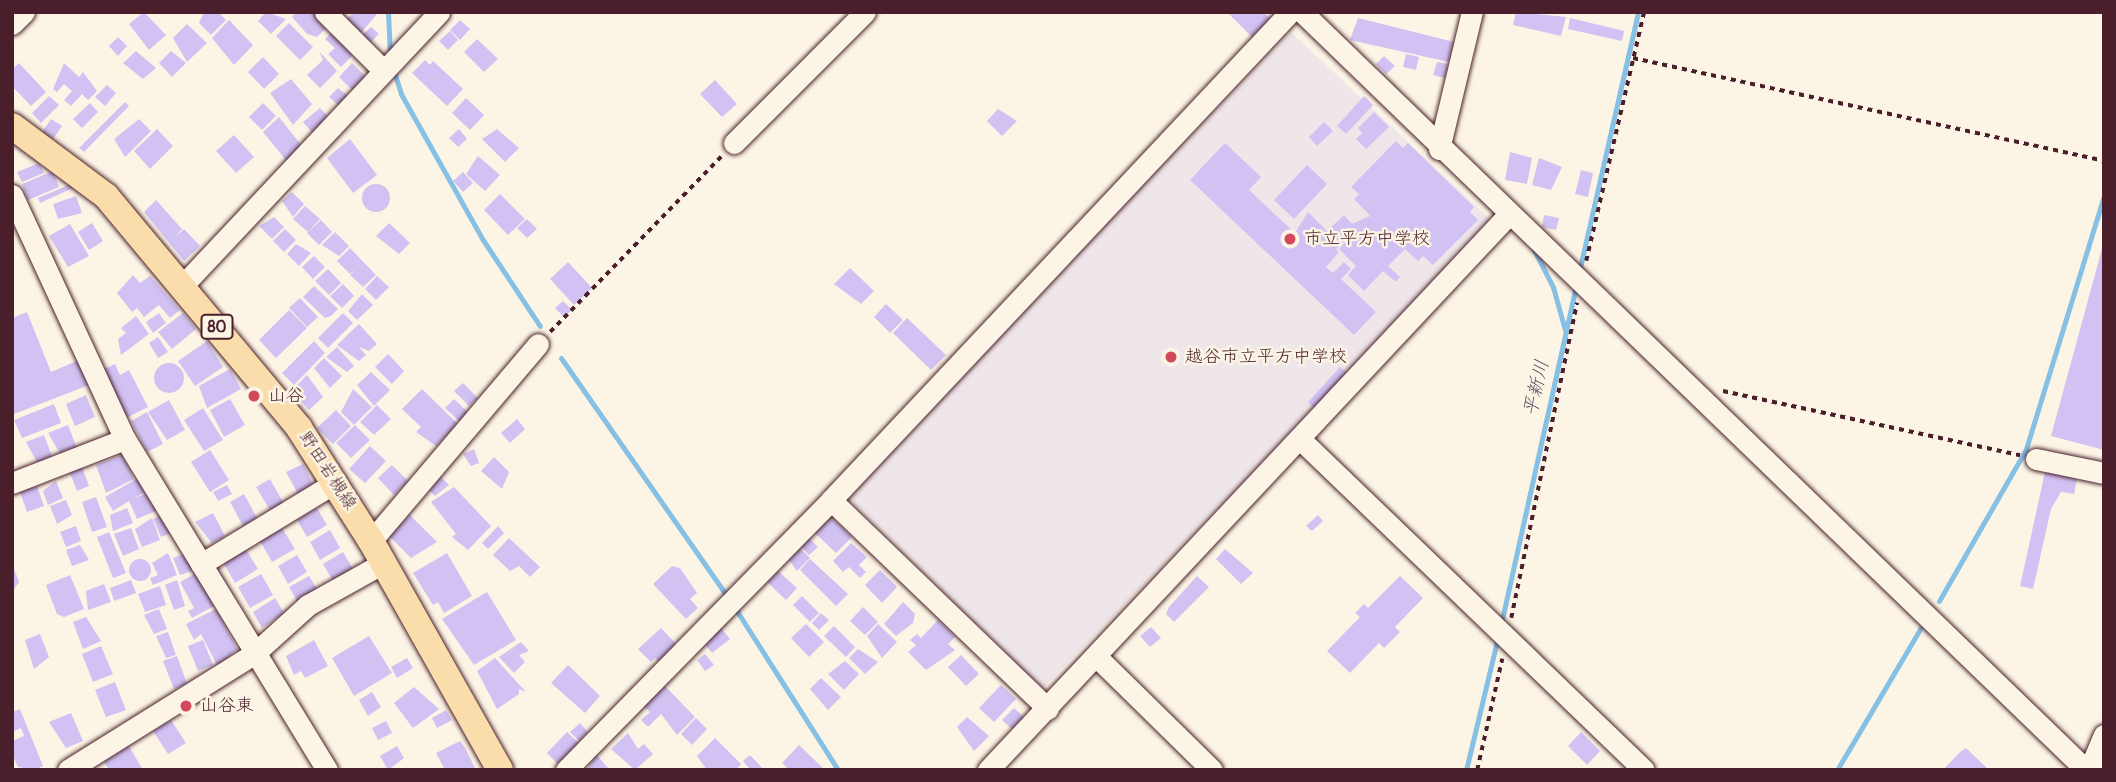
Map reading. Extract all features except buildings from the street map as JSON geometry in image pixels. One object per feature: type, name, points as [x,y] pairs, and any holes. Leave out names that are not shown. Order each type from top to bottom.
[{"type":"main road","name":"野田岩槻線","points":[[12,126],[107,196],[183,285],[336,482],[500,770]]},
{"type":"street","points":[[12,24],[24,12]]},
{"type":"street","points":[[325,12],[384,71]]},
{"type":"street","points":[[183,285],[439,12]]},
{"type":"street","points":[[734,143],[865,12]]},
{"type":"street","points":[[566,770],[831,500],[1290,12]]},
{"type":"street","points":[[1302,12],[1439,149],[1578,274],[2088,770],[2104,735]]},
{"type":"street","points":[[1439,149],[1472,12]]},
{"type":"street","points":[[12,195],[19,229],[125,439],[327,770]]},
{"type":"street","points":[[988,770],[1097,657],[1509,214]]},
{"type":"street","points":[[68,770],[255,653],[308,605],[377,552],[538,344]]},
{"type":"street","points":[[12,483],[125,439]]},
{"type":"street","points":[[1300,439],[1644,770]]},
{"type":"street","points":[[2036,459],[2104,473]]},
{"type":"street","points":[[201,564],[336,482]]},
{"type":"street","points":[[831,500],[1048,709]]},
{"type":"street","points":[[1097,657],[1212,770]]},
{"type":"path","points":[[1476,770],[1500,629],[1578,274],[1644,12]]},
{"type":"path","points":[[1633,58],[2104,162]]},
{"type":"path","points":[[538,344],[734,143]]},
{"type":"path","points":[[1690,384],[2036,459]]},
{"type":"shaded area","name":"越谷市立平方中学校","points":[[1291,32],[1495,224],[1042,689],[849,499],[848,490]]},
{"type":"waterway","points":[[388,12],[390,54]]},
{"type":"waterway","name":"平新川","points":[[1579,272],[1638,12]]},
{"type":"waterway","points":[[395,75],[401,94],[483,240],[540,326]]},
{"type":"waterway","points":[[1939,601],[2026,449],[2104,196]]},
{"type":"waterway","points":[[1533,248],[1553,287],[1565,330]]},
{"type":"waterway","name":"平新川","points":[[1501,624],[1576,285]]},
{"type":"waterway","points":[[561,358],[728,597]]},
{"type":"waterway","points":[[733,605],[838,770]]},
{"type":"waterway","points":[[1837,770],[1920,629]]},
{"type":"waterway","name":"平新川","points":[[1466,770],[1498,637]]},
{"type":"place","name":"市立平方中学校","points":[[1290,239]]},
{"type":"place","name":"越谷市立平方中学校","points":[[1171,357]]},
{"type":"place","name":"山谷","points":[[254,396]]},
{"type":"place","name":"山谷東","points":[[186,706]]}]
